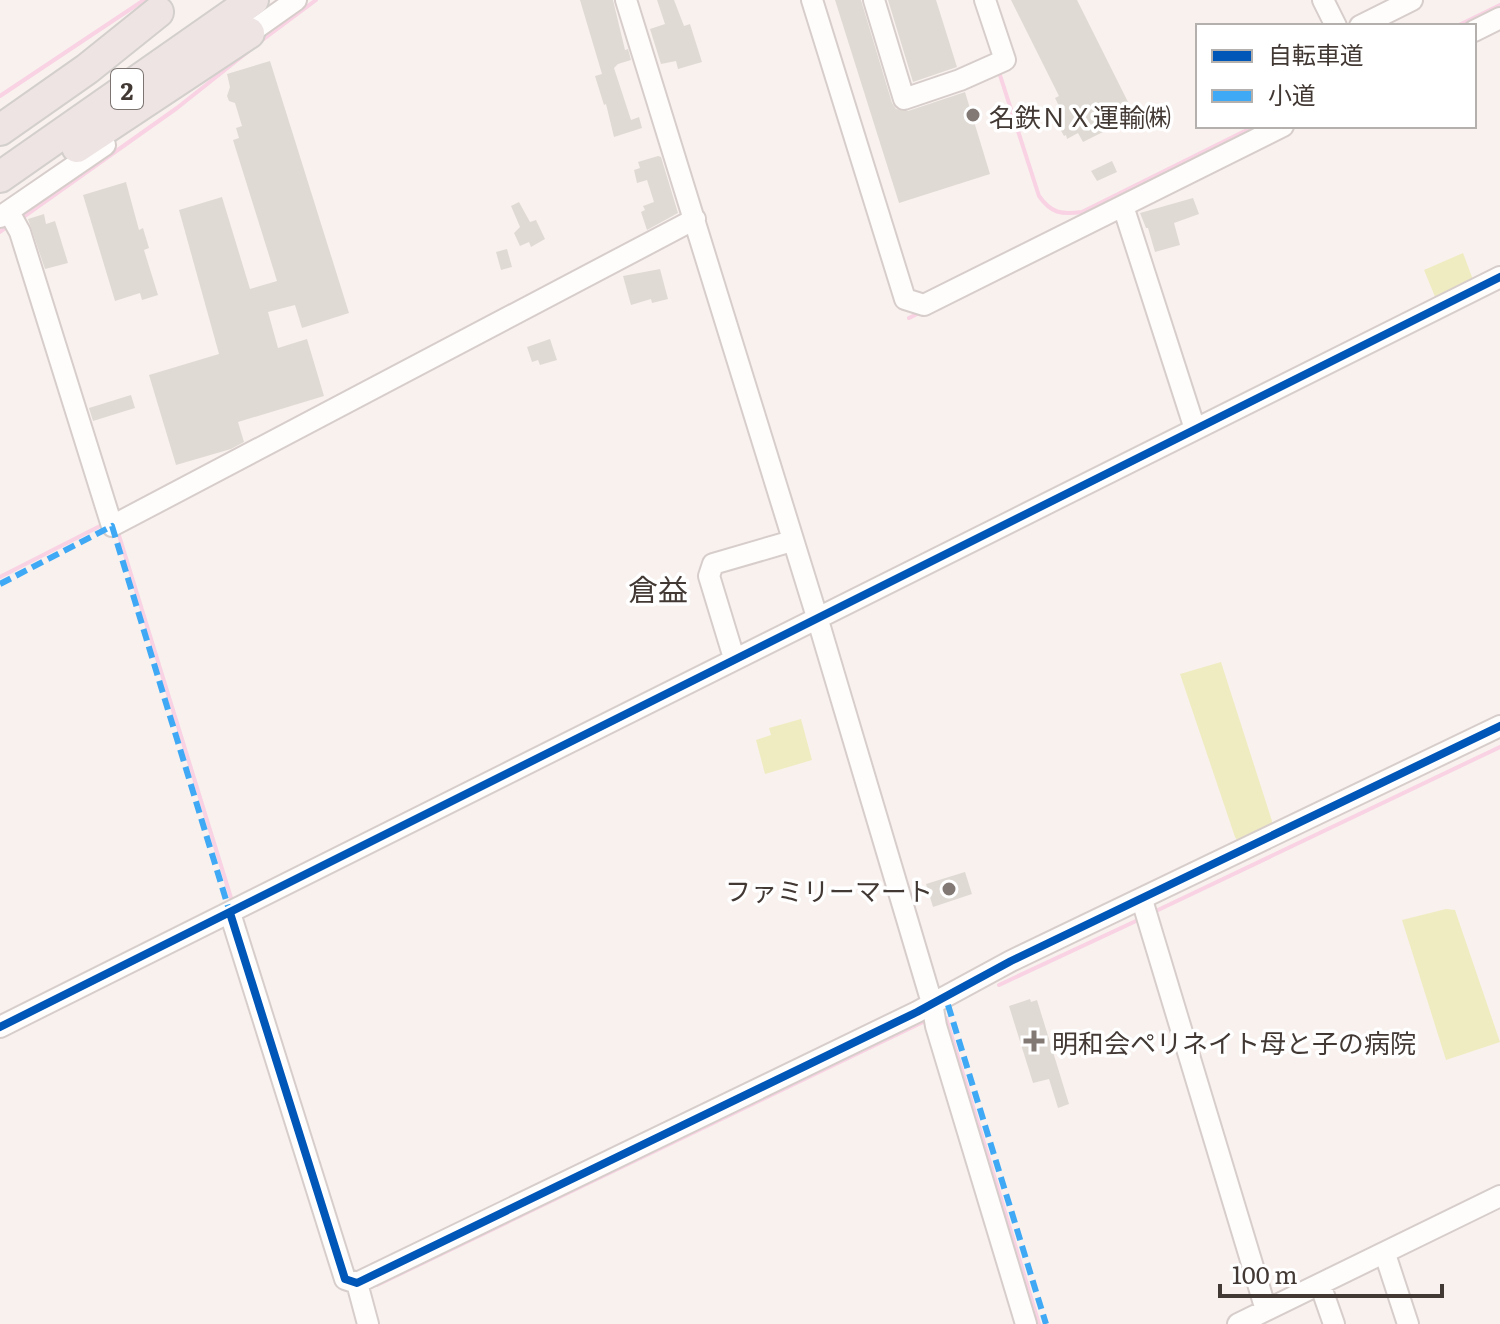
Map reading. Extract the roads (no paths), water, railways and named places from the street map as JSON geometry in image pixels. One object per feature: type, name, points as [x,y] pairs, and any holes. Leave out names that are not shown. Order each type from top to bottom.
[{"type":"highway","name":"2","points":[[0,154],[217,0]]},
{"type":"highway","name":"2","points":[[0,177],[276,3]]},
{"type":"highway","name":"2","points":[[0,130],[87,69],[166,6]]},
{"type":"highway","name":"2","points":[[3,209],[249,33]]},
{"type":"street","points":[[812,0],[905,299],[924,305],[1279,128]]},
{"type":"street","points":[[874,0],[904,99],[1005,60],[985,0]]},
{"type":"street","points":[[1323,0],[1335,24]]},
{"type":"street","points":[[1364,24],[1412,0]]},
{"type":"street","points":[[630,1],[792,541],[820,616],[932,1003],[936,1026],[1026,1324]]},
{"type":"street","points":[[249,33],[276,3]]},
{"type":"street","points":[[0,113],[130,26],[166,6]]},
{"type":"street","points":[[1476,30],[1500,18]]},
{"type":"street","points":[[1123,206],[1195,429]]},
{"type":"street","points":[[3,209],[20,232],[112,526],[695,219]]},
{"type":"street","points":[[0,1027],[1500,277]]},
{"type":"street","points":[[734,658],[709,576],[713,564],[792,541]]},
{"type":"street","points":[[230,913],[345,1279],[357,1283],[932,1003],[1011,961],[1500,726]]},
{"type":"street","points":[[1142,900],[1254,1318],[1387,1259],[1500,1196]]},
{"type":"street","points":[[1387,1259],[1408,1324]]},
{"type":"street","points":[[357,1283],[368,1324]]},
{"type":"street","points":[[1322,1289],[1334,1324]]},
{"type":"waterway","points":[[0,96],[144,0]]},
{"type":"waterway","points":[[257,44],[316,0]]},
{"type":"waterway","points":[[1461,24],[1500,5]]},
{"type":"waterway","points":[[19,220],[177,108],[250,50]]},
{"type":"waterway","points":[[998,69],[1039,196],[1052,209],[1062,213],[1082,212],[1251,128]]},
{"type":"waterway","points":[[0,232],[4,229]]},
{"type":"waterway","points":[[909,318],[921,312]]},
{"type":"waterway","points":[[0,577],[104,524]]},
{"type":"waterway","points":[[117,529],[232,901]]},
{"type":"waterway","points":[[1158,910],[1500,747]]},
{"type":"waterway","points":[[999,985],[1136,921]]},
{"type":"waterway","points":[[946,1018],[1039,1324]]},
{"type":"waterway","points":[[377,1285],[923,1022]]},
{"type":"place","name":"名鉄ＮＸ運輸㈱","points":[[973,115]]},
{"type":"place","name":"ファミリーマート","points":[[949,889]]},
{"type":"place","name":"明和会ペリネイト母と子の病院","points":[[1034,1041]]},
{"type":"district","name":"倉益","points":[[658,588]]}]
